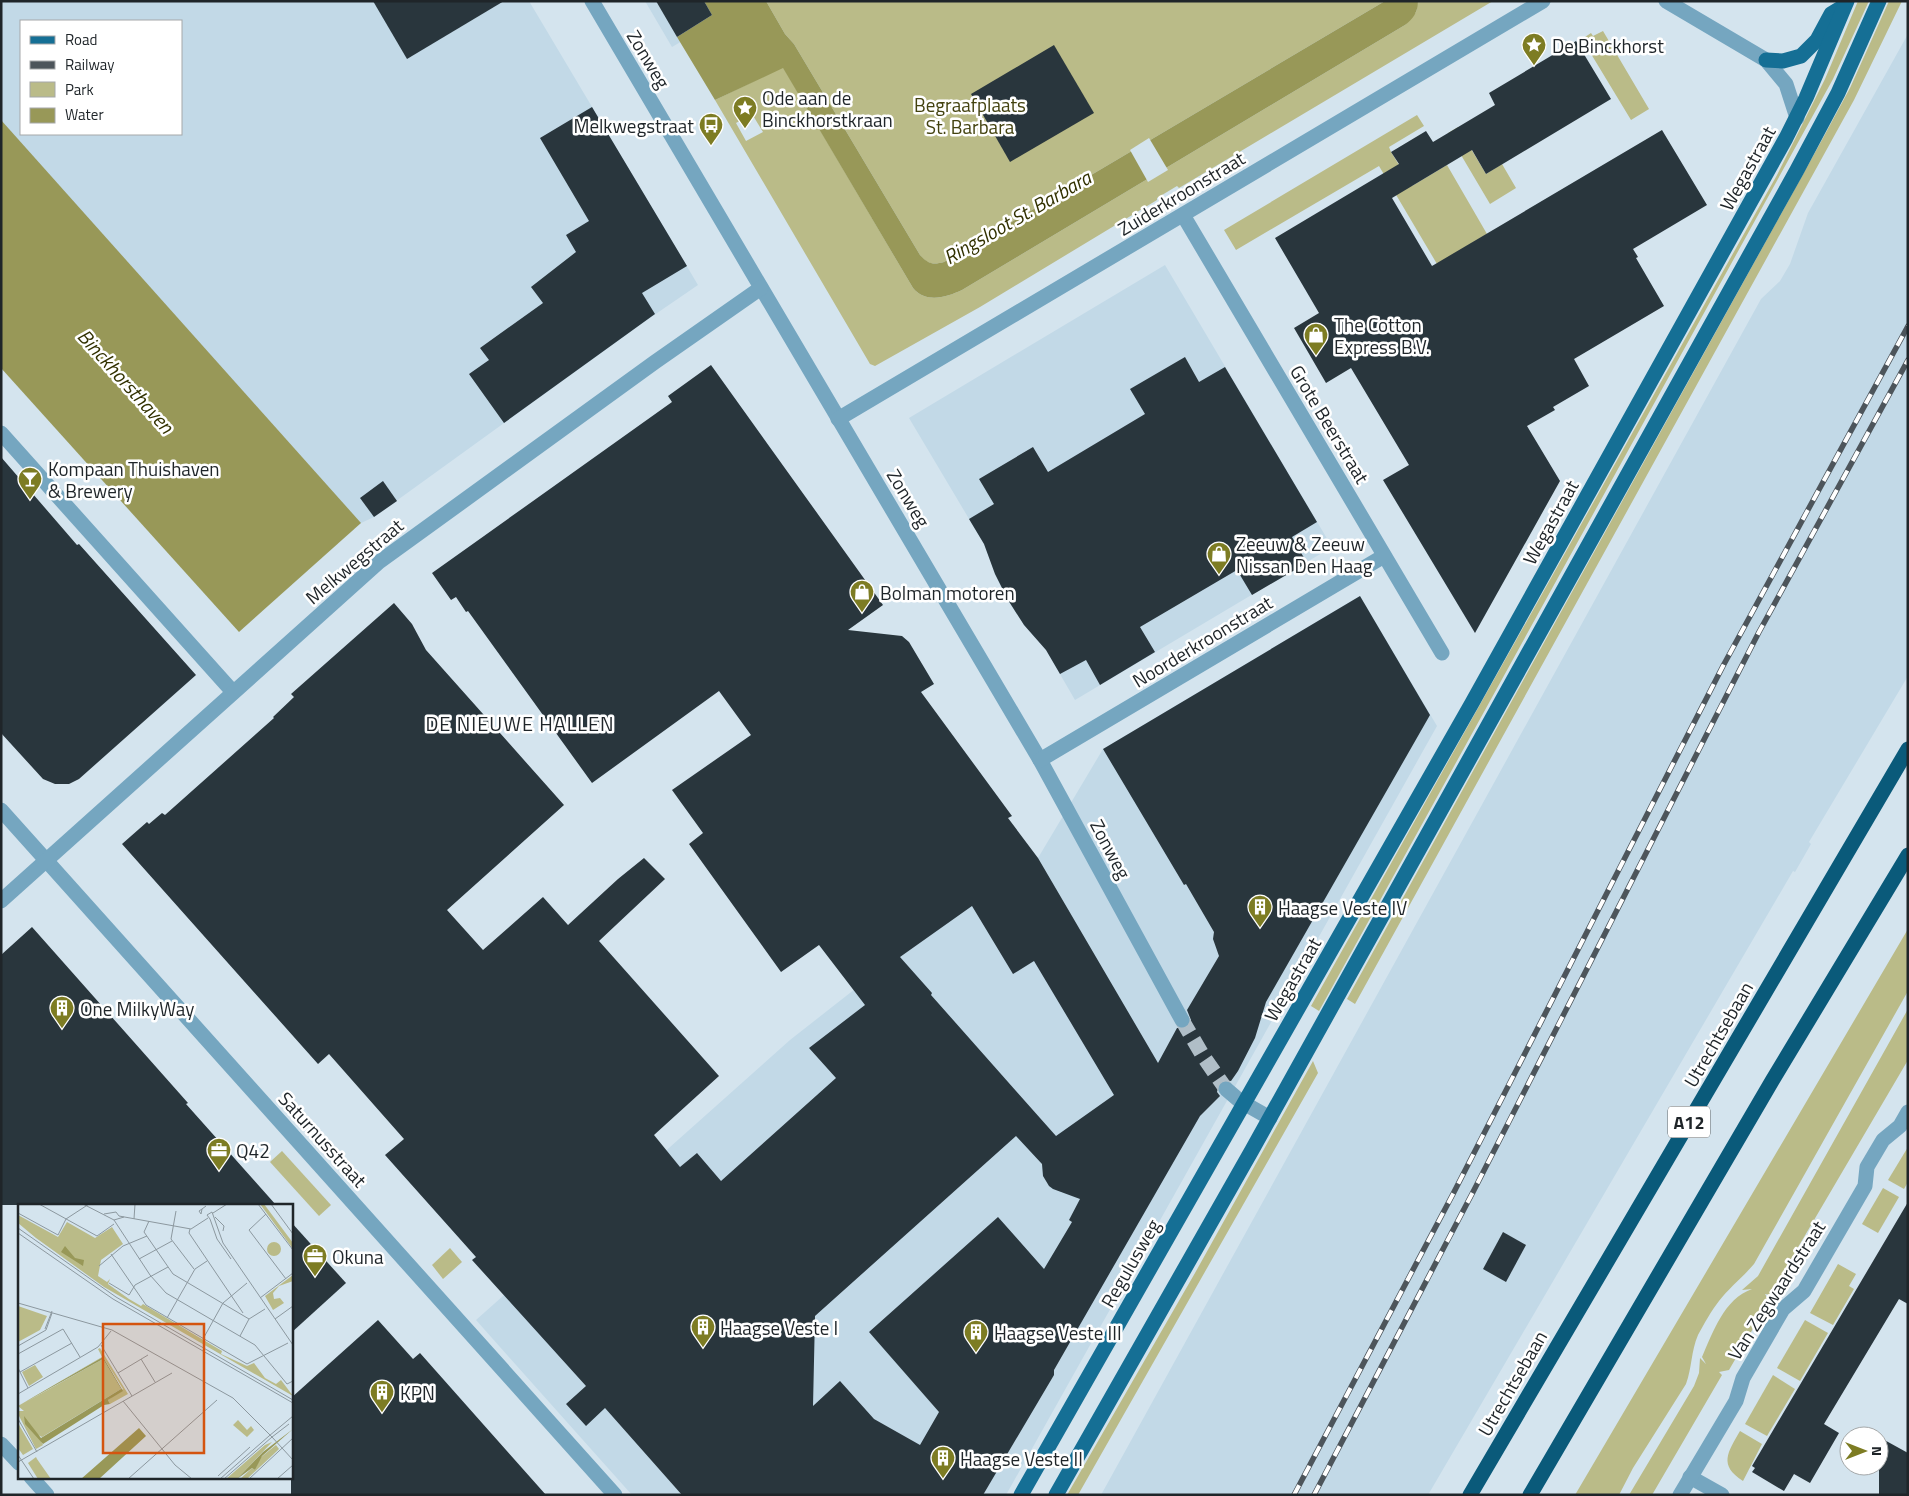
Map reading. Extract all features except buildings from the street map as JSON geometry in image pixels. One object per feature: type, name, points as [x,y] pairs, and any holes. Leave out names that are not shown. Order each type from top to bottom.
[{"type":"highway","name":"Utrechtsebaan","points":[[1470,1495],[1908,749]]},
{"type":"highway","name":"A12","points":[[1530,1495],[1772,1081],[1908,854]]},
{"type":"main road","points":[[1056,1495],[1270,1118],[1822,123],[1854,60],[1879,1]]},
{"type":"main road","points":[[1766,60],[1783,61],[1801,56],[1817,40],[1831,14],[1846,3]]},
{"type":"main road","points":[[1797,118],[1846,3]]},
{"type":"main road","name":"Wegastraat","points":[[1244,1103],[1477,694],[1797,118]]},
{"type":"main road","name":"Regulusweg","points":[[1021,1495],[1244,1103]]},
{"type":"street","name":"Zonweg","points":[[592,1],[1040,760],[1182,1020]]},
{"type":"street","name":"Zuiderkroonstraat","points":[[838,419],[1543,1]]},
{"type":"street","name":"Wegastraat","points":[[1666,1],[1766,60],[1786,84],[1797,118]]},
{"type":"street","name":"Grote Beerstraat","points":[[1183,215],[1442,654]]},
{"type":"street","name":"Melkwegstraat","points":[[1,901],[387,556],[655,362],[761,288]]},
{"type":"street","points":[[1,433],[233,692]]},
{"type":"street","name":"Noorderkroonstraat","points":[[1040,760],[1384,556]]},
{"type":"street","name":"Saturnusstraat","points":[[1,810],[615,1495]]},
{"type":"street","points":[[1226,1088],[1244,1103],[1270,1118]]},
{"type":"street","name":"Van Zegwaardstraat","points":[[1680,1495],[1736,1401],[1743,1378],[1783,1309],[1804,1291],[1865,1186],[1867,1167],[1882,1140],[1900,1126],[1908,1112]]},
{"type":"street","points":[[1,1444],[18,1462]]},
{"type":"street","points":[[1690,1477],[1722,1495]]},
{"type":"street","points":[[32,1478],[47,1495]]},
{"type":"shaded area","points":[[1,1],[529,1],[698,285],[374,517],[361,523],[347,525],[1,150]]},
{"type":"shaded area","points":[[645,1],[718,1],[726,15],[672,47]]},
{"type":"shaded area","points":[[1908,34],[1908,676],[1809,842],[1811,844],[1795,872],[1793,871],[1428,1495],[1101,1495],[1761,299],[1780,281],[1790,264],[1808,213]]},
{"type":"shaded area","points":[[1165,265],[1332,547],[1075,700],[1046,650],[1024,625],[1008,600],[995,574],[984,544],[909,418]]},
{"type":"shaded area","points":[[1360,596],[1437,726],[1006,1495],[632,1495],[476,1320],[790,1040],[855,989],[1038,858],[1103,749]]},
{"type":"green space","name":"Begraafplaats St. Barbara","points":[[766,1],[1385,1],[944,262],[933,263],[928,262],[920,255],[794,44],[785,34]]},
{"type":"green space","points":[[1418,1],[1493,1],[1179,188],[1177,186],[980,307],[875,366],[870,364],[715,100],[783,67],[913,288],[924,296],[937,298],[962,290],[1405,25],[1416,12]],"holes":[[[752,114],[763,132],[746,141],[736,123]]]},
{"type":"green space","points":[[1858,1],[1869,1],[1833,79],[1319,1011],[1311,1006],[1777,175],[1825,79]]},
{"type":"green space","points":[[1889,1],[1902,1],[1854,100],[1355,1004],[1347,999],[1823,138],[1850,88]]},
{"type":"green space","points":[[1603,31],[1649,109],[1631,120],[1582,39],[1591,33],[1593,36]]},
{"type":"green space","points":[[1417,115],[1424,126],[1389,147],[1391,152],[1412,186],[1447,165],[1487,234],[1437,264],[1379,166],[1236,250],[1224,230]]},
{"type":"green space","points":[[1458,127],[1486,174],[1502,164],[1516,188],[1490,204],[1448,133]]},
{"type":"green space","points":[[1908,929],[1908,991],[1754,1264],[1723,1296],[1705,1322],[1696,1341],[1686,1384],[1633,1468],[1619,1495],[1575,1495]]},
{"type":"green space","points":[[1908,1009],[1908,1060],[1770,1295],[1765,1294],[1769,1301],[1729,1370],[1719,1372],[1722,1375],[1652,1495],[1629,1495],[1694,1386],[1699,1373],[1700,1358],[1706,1364],[1702,1357],[1721,1317],[1734,1300],[1752,1289],[1742,1290],[1758,1276]]},
{"type":"green space","points":[[1313,1061],[1318,1073],[1078,1495],[1067,1495],[1195,1273]]},
{"type":"green space","points":[[1908,1147],[1908,1182],[1904,1189],[1888,1180]]},
{"type":"green space","points":[[282,1151],[331,1205],[319,1216],[270,1162]]},
{"type":"green space","points":[[1883,1188],[1899,1197],[1878,1233],[1862,1224]]},
{"type":"green space","points":[[450,1248],[462,1262],[443,1279],[432,1265]]},
{"type":"green space","points":[[1838,1264],[1856,1274],[1849,1286],[1854,1289],[1833,1325],[1810,1313]]},
{"type":"green space","points":[[1805,1320],[1828,1333],[1800,1381],[1777,1368]]},
{"type":"green space","points":[[1773,1375],[1795,1389],[1767,1436],[1745,1424]]},
{"type":"green space","points":[[1740,1431],[1762,1444],[1743,1481],[1735,1475],[1728,1464],[1729,1452]]},
{"type":"water","points":[[704,1],[766,1],[785,34],[794,44],[920,255],[928,262],[937,263],[944,262],[1385,1],[1418,1],[1415,15],[1405,25],[962,290],[943,297],[930,298],[918,293],[913,288],[783,68],[715,100],[677,37],[712,15]]},
{"type":"water","name":"Binckhorsthaven","points":[[1,120],[361,523],[239,632],[1,368]]},
{"type":"pier","points":[[1149,138],[1168,170],[1148,182],[1130,150]]},
{"type":"tunnel","points":[[1182,1020],[1203,1056],[1226,1089]]},
{"type":"railway","points":[[1294,1495],[1453,1194],[1723,666],[1908,326]]},
{"type":"railway","points":[[1314,1495],[1473,1192],[1759,632],[1908,360]]},
{"type":"place","name":"De Binckhorst","points":[[1534,66]]},
{"type":"place","name":"Ode aan de Binckhorstkraan","points":[[745,129]]},
{"type":"place","name":"Melkwegstraat","points":[[711,146]]},
{"type":"place","name":"The Cotton Express B.V.","points":[[1316,356]]},
{"type":"place","name":"Kompaan Thuishaven & Brewery","points":[[30,500]]},
{"type":"place","name":"Zeeuw & Zeeuw Nissan Den Haag","points":[[1219,575]]},
{"type":"place","name":"Bolman motoren","points":[[862,613]]},
{"type":"place","name":"Haagse Veste IV","points":[[1260,928]]},
{"type":"place","name":"One MilkyWay","points":[[62,1029]]},
{"type":"place","name":"Q42","points":[[219,1171]]},
{"type":"place","name":"Okuna","points":[[315,1277]]},
{"type":"place","name":"Haagse Veste I","points":[[703,1348]]},
{"type":"place","name":"Haagse Veste III","points":[[976,1353]]},
{"type":"place","name":"KPN","points":[[382,1413]]},
{"type":"place","name":"Haagse Veste II","points":[[943,1479]]},
{"type":"district","name":"DE NIEUWE HALLEN","points":[[520,723]]},
{"type":"water label","name":"Ringsloot St. Barbara","points":[[1017,217]]}]
